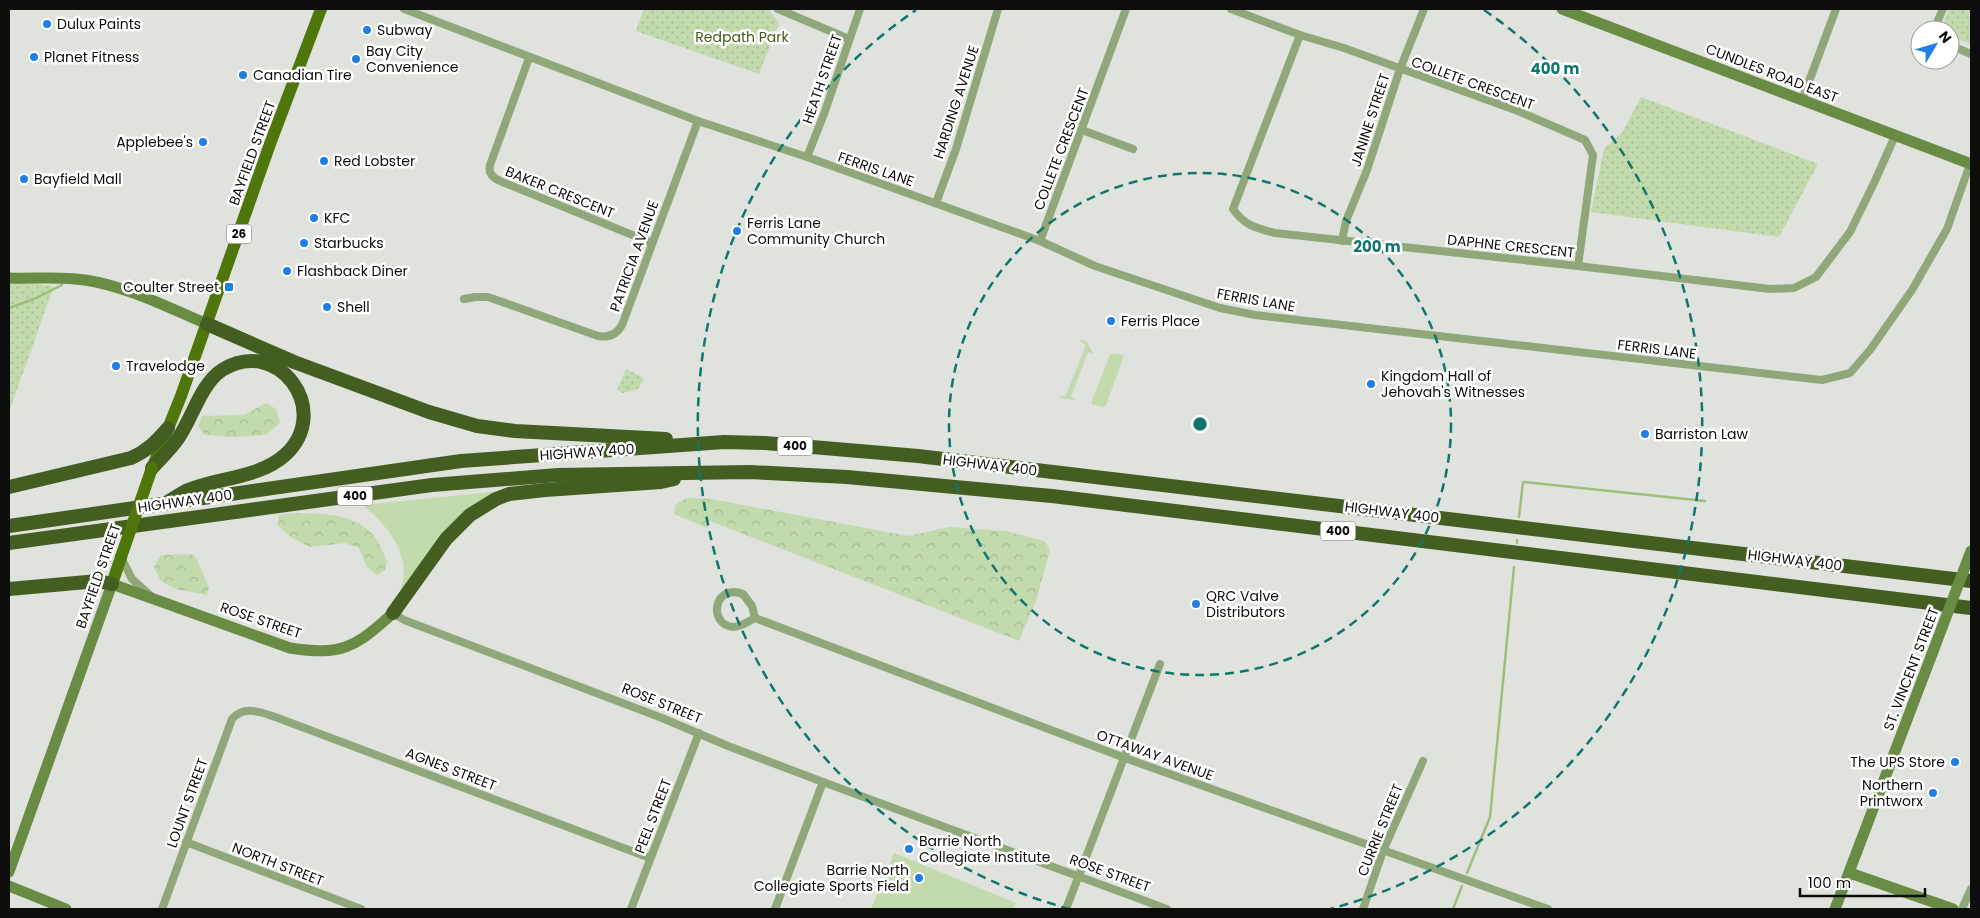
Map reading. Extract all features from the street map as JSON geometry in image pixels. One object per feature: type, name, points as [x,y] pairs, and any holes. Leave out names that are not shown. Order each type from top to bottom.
[{"type":"highway","points":[[207,324],[294,362],[429,412],[476,426],[515,431],[724,442]]},
{"type":"highway","points":[[152,468],[179,438],[201,396],[221,371],[235,364],[252,362],[268,365],[282,371],[295,383],[301,397],[304,417],[296,443],[285,455],[274,464],[186,491],[163,504]]},
{"type":"highway","points":[[9,487],[131,458],[144,452],[168,428]]},
{"type":"highway","name":"HIGHWAY 400","points":[[9,526],[461,461],[724,442],[765,443],[918,456],[1971,581]]},
{"type":"highway","points":[[393,614],[446,539],[470,515],[496,499],[509,494],[545,490],[661,482],[704,471]]},
{"type":"highway","name":"HIGHWAY 400","points":[[9,544],[432,485],[558,475],[704,471],[847,477],[1052,496],[1971,608]]},
{"type":"highway","points":[[9,589],[98,580],[112,584]]},
{"type":"main road","name":"BAYFIELD STREET","points":[[9,872],[152,468],[207,324],[270,144],[321,9]]},
{"type":"main road","name":"CUNDLES ROAD EAST","points":[[1562,9],[1971,164]]},
{"type":"main road","points":[[9,278],[55,277],[87,280],[147,299],[207,324]]},
{"type":"main road","name":"ST. VINCENT STREET","points":[[1835,909],[1971,551]]},
{"type":"main road","name":"ROSE STREET","points":[[112,584],[153,597],[290,648],[315,651],[338,650],[352,645],[367,637],[393,614]]},
{"type":"main road","points":[[1850,873],[1953,909]]},
{"type":"main road","points":[[9,886],[66,909]]},
{"type":"street","name":"FERRIS LANE","points":[[404,9],[698,121],[936,203],[1040,241],[1094,266],[1220,308],[1255,315],[1822,380],[1850,373],[1870,350],[1912,290],[1947,229],[1971,164]]},
{"type":"street","points":[[778,9],[849,39]]},
{"type":"street","name":"HEATH STREET","points":[[806,157],[824,114],[860,9]]},
{"type":"street","name":"HARDING AVENUE","points":[[936,203],[956,148],[998,9]]},
{"type":"street","name":"COLLETE CRESCENT","points":[[1040,241],[1126,9]]},
{"type":"street","name":"COLLETE CRESCENT","points":[[1231,9],[1518,111],[1585,140],[1593,155],[1578,266]]},
{"type":"street","name":"JANINE STREET","points":[[1342,241],[1346,221],[1367,170],[1400,70],[1424,9]]},
{"type":"street","points":[[1802,100],[1836,9]]},
{"type":"street","name":"DAPHNE CRESCENT","points":[[1300,35],[1233,210],[1242,220],[1255,228],[1275,233],[1770,289],[1794,288],[1816,277],[1850,232],[1895,136]]},
{"type":"street","name":"BAKER CRESCENT","points":[[529,58],[490,164],[490,172],[500,181],[652,243]]},
{"type":"street","name":"PATRICIA AVENUE","points":[[464,299],[488,297],[598,336],[615,334],[622,325],[698,121]]},
{"type":"street","points":[[1082,130],[1133,149]]},
{"type":"street","name":"ROSE STREET","points":[[121,557],[132,579],[153,597]]},
{"type":"street","points":[[730,592],[743,594],[748,599],[755,618],[740,626],[733,627],[726,624],[720,619],[717,612],[719,600],[730,592]]},
{"type":"street","name":"ROSE STREET","points":[[393,614],[404,620],[699,733],[728,746],[1078,878],[1167,909]]},
{"type":"street","name":"OTTAWAY AVENUE","points":[[755,618],[1125,758],[1548,909]]},
{"type":"street","points":[[1066,909],[1160,664]]},
{"type":"street","name":"AGNES STREET","points":[[242,711],[250,710],[278,718],[650,858]]},
{"type":"street","name":"LOUNT STREET","points":[[162,909],[232,719],[242,711]]},
{"type":"street","name":"PEEL STREET","points":[[631,909],[699,733]]},
{"type":"street","name":"CURRIE STREET","points":[[1362,909],[1383,851],[1423,761]]},
{"type":"street","points":[[775,909],[823,782]]},
{"type":"street","name":"NORTH STREET","points":[[186,842],[361,909]]},
{"type":"street","points":[[1962,909],[1971,889]]},
{"type":"green space","name":"Redpath Park","points":[[644,9],[768,9],[779,23],[759,74],[636,31]]},
{"type":"green space","points":[[1949,9],[1971,9],[1971,44],[1960,40],[1960,20],[1944,20]]},
{"type":"green space","points":[[1641,97],[1818,164],[1779,237],[1591,212],[1604,149],[1622,133]]},
{"type":"green space","points":[[9,281],[54,286],[9,412]]},
{"type":"green space","points":[[1081,339],[1087,342],[1093,354],[1088,352],[1071,396],[1077,400],[1059,398],[1060,396],[1065,397],[1086,345],[1080,341]]},
{"type":"green space","points":[[1110,354],[1124,356],[1106,405],[1104,407],[1091,404]]},
{"type":"green space","points":[[626,369],[644,378],[638,389],[623,393],[617,390]]},
{"type":"green space","points":[[266,403],[276,409],[280,423],[266,435],[233,437],[205,435],[198,426],[202,416],[244,415]]},
{"type":"green space","points":[[501,491],[437,543],[401,590],[404,570],[400,551],[384,526],[363,505]]},
{"type":"green space","points":[[686,498],[711,499],[908,536],[950,527],[1006,531],[1044,541],[1050,549],[1037,598],[1019,641],[710,521],[707,528],[674,514],[675,505]]},
{"type":"green space","points":[[297,513],[338,516],[366,528],[378,542],[387,561],[385,570],[377,575],[367,567],[359,548],[345,543],[310,547],[292,538],[278,526],[279,515]]},
{"type":"green space","points":[[191,554],[196,558],[209,587],[207,595],[175,589],[161,581],[154,567],[161,555]]},
{"type":"green space","name":"Barrie North Collegiate Sports Field","points":[[894,853],[1016,903],[1013,909],[871,909]]},
{"type":"waterway","points":[[9,308],[34,299],[62,285]]},
{"type":"waterway","points":[[1519,517],[1523,482],[1705,501]]},
{"type":"waterway","points":[[1467,873],[1490,817],[1514,567]]},
{"type":"waterway","points":[[1453,909],[1462,886]]},
{"type":"place","name":"Dulux Paints","points":[[47,24]]},
{"type":"place","name":"Subway","points":[[367,30]]},
{"type":"place","name":"Planet Fitness","points":[[34,57]]},
{"type":"place","name":"Bay City Convenience","points":[[356,59]]},
{"type":"place","name":"Canadian Tire","points":[[243,75]]},
{"type":"place","name":"Applebee's","points":[[203,142]]},
{"type":"place","name":"Red Lobster","points":[[324,161]]},
{"type":"place","name":"Bayfield Mall","points":[[24,179]]},
{"type":"place","name":"KFC","points":[[314,218]]},
{"type":"place","name":"Ferris Lane Community Church","points":[[737,231]]},
{"type":"place","name":"Starbucks","points":[[304,243]]},
{"type":"place","name":"Flashback Diner","points":[[287,271]]},
{"type":"place","name":"Coulter Street","points":[[229,287]]},
{"type":"place","name":"Shell","points":[[327,307]]},
{"type":"place","name":"Ferris Place","points":[[1111,321]]},
{"type":"place","name":"Travelodge","points":[[116,366]]},
{"type":"place","name":"Kingdom Hall of Jehovah's Witnesses","points":[[1371,384]]},
{"type":"place","name":"Barriston Law","points":[[1645,434]]},
{"type":"place","name":"QRC Valve Distributors","points":[[1196,604]]},
{"type":"place","name":"The UPS Store","points":[[1955,762]]},
{"type":"place","name":"Northern Printworx","points":[[1933,793]]},
{"type":"place","name":"Barrie North Collegiate Institute","points":[[909,849]]},
{"type":"place","name":"Barrie North Collegiate Sports Field","points":[[919,878]]}]
